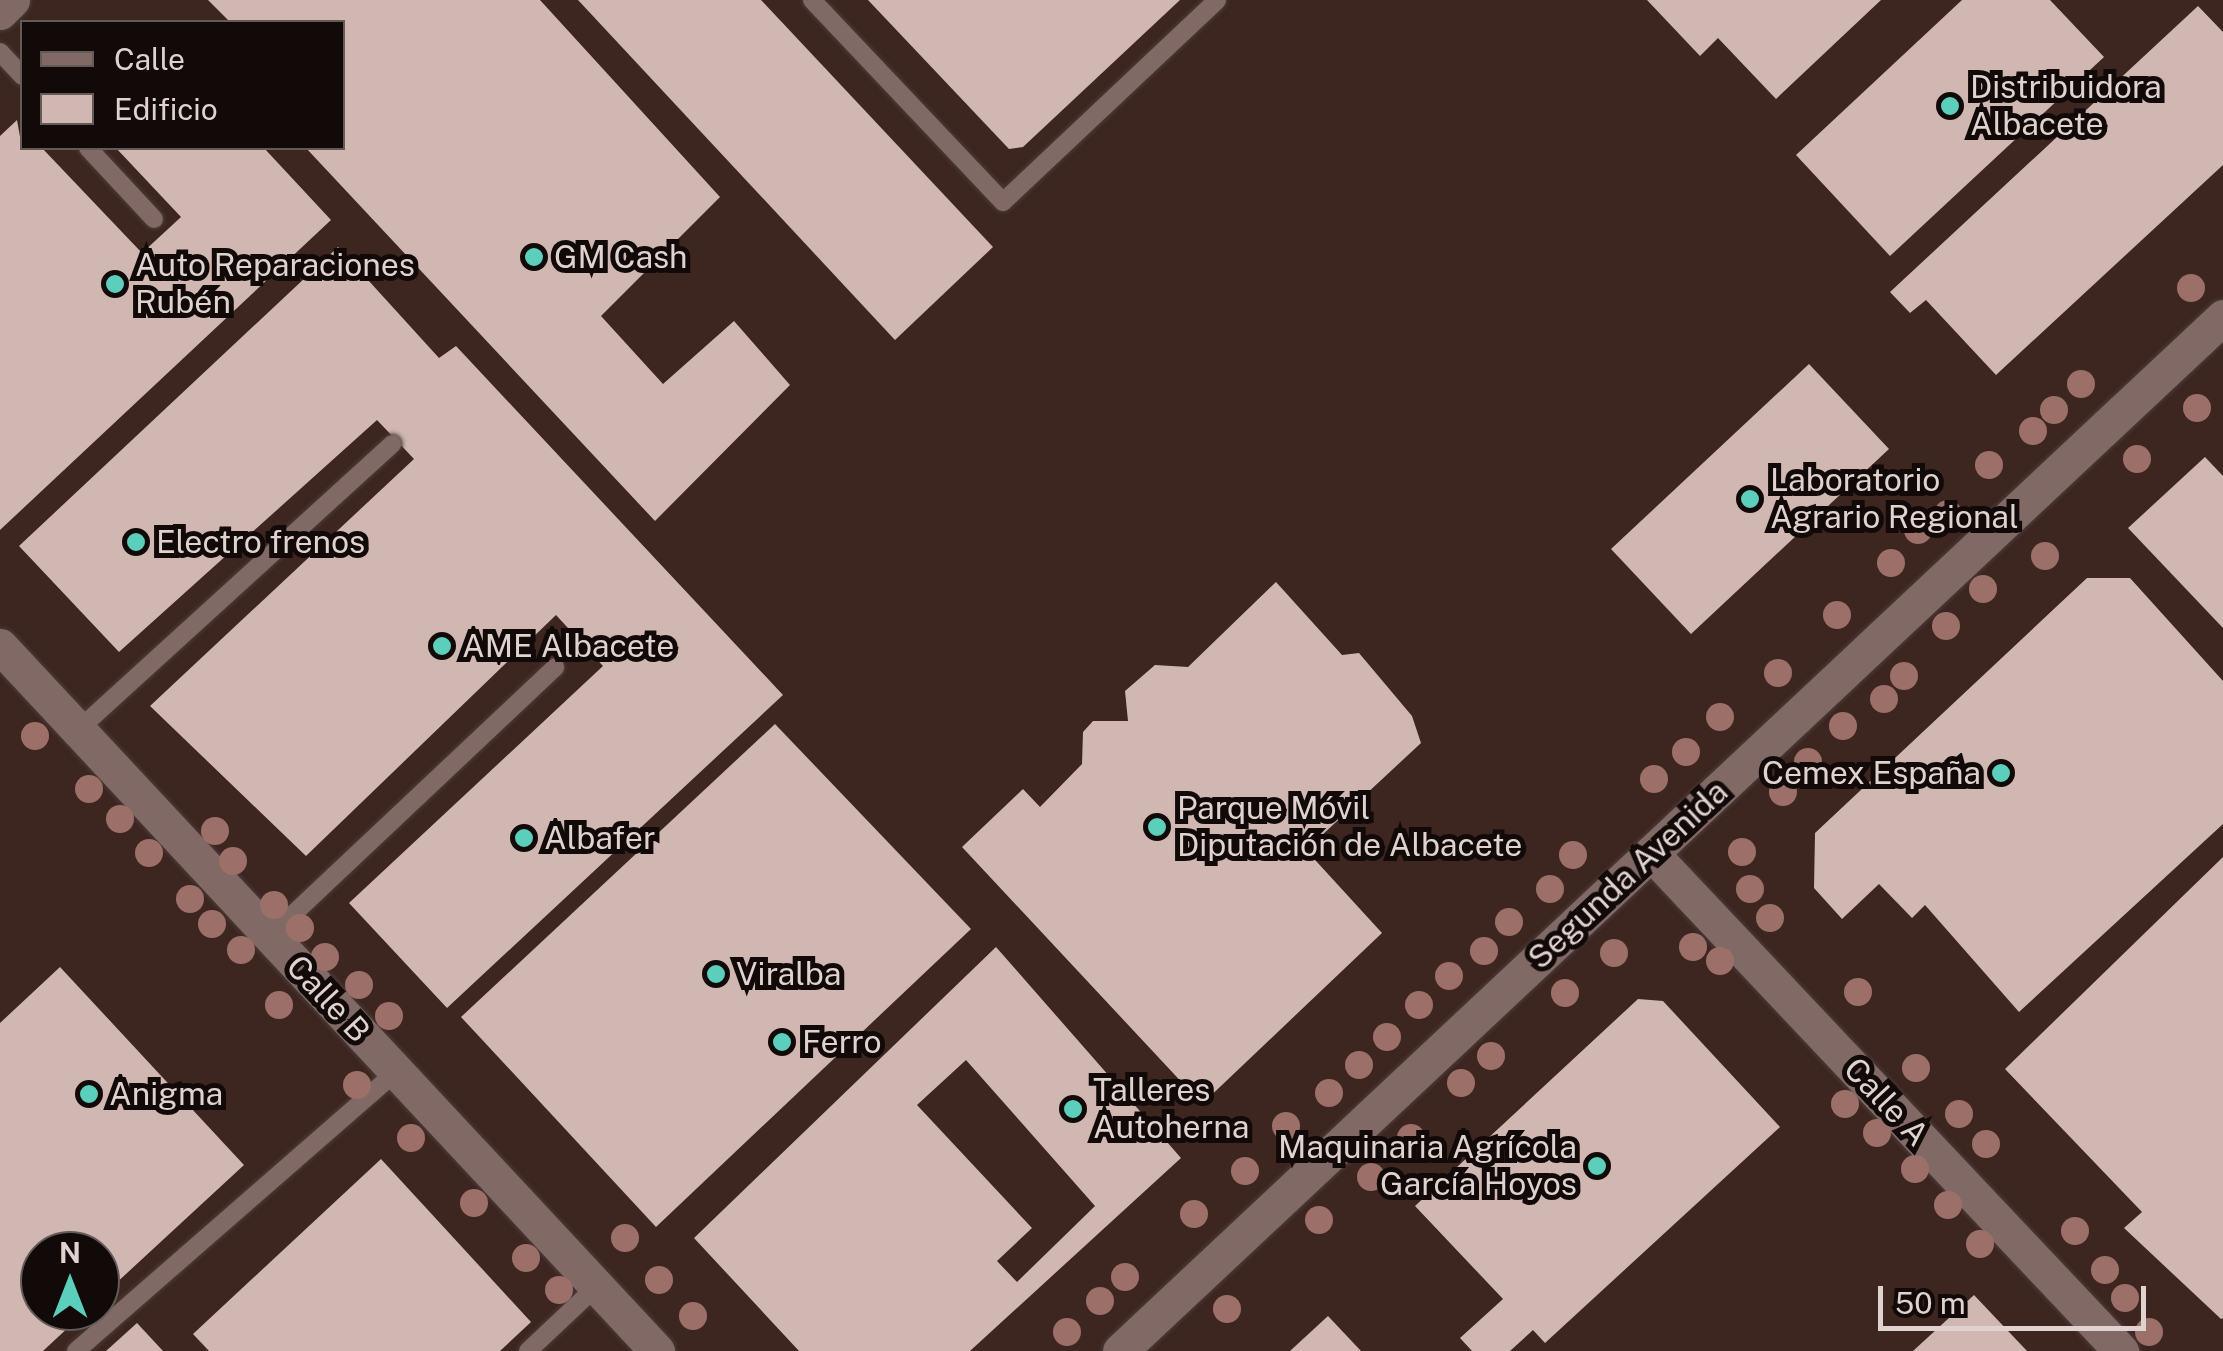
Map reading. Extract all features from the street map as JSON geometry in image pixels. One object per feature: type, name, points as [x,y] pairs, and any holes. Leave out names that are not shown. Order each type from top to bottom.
[{"type":"street","points":[[0,12],[12,0]]},
{"type":"street","name":"Segunda Avenida","points":[[1120,1351],[2223,317]]},
{"type":"street","name":"Calle B","points":[[0,646],[657,1351]]},
{"type":"street","name":"Calle A","points":[[1651,853],[2121,1351]]},
{"type":"lane","points":[[812,0],[1003,202],[1216,0]]},
{"type":"lane","points":[[0,52],[20,74]]},
{"type":"lane","points":[[90,150],[154,219]]},
{"type":"lane","points":[[78,730],[392,444]]},
{"type":"lane","points":[[270,936],[554,667]]},
{"type":"lane","points":[[76,1351],[396,1072]]},
{"type":"lane","points":[[528,1351],[596,1286]]},
{"type":"shaded area","points":[[0,0],[2223,0],[2223,1351],[0,1351]]},
{"type":"building","name":"GM Cash","points":[[208,0],[540,0],[720,197],[601,316],[663,384],[734,321],[790,385],[655,521],[308,150],[345,150],[345,20],[228,20]]},
{"type":"building","points":[[578,0],[761,0],[993,247],[895,340]]},
{"type":"building","points":[[868,0],[1180,0],[1023,147],[1009,149]]},
{"type":"building","points":[[1647,0],[1881,0],[1776,99],[1718,38],[1700,56]]},
{"type":"building","name":"Distribuidora Albacete","points":[[1962,0],[2050,0],[2104,57],[1890,256],[1796,155]]},
{"type":"building","points":[[2198,6],[2223,32],[2223,165],[1996,375],[1926,300],[1910,313],[1890,292]]},
{"type":"building","points":[[17,120],[20,150],[44,150],[142,253],[181,217],[118,150],[266,150],[331,220],[0,530],[0,136]]},
{"type":"building","points":[[338,247],[439,358],[456,346],[783,695],[447,1008],[349,903],[603,666],[556,615],[306,856],[150,706],[414,459],[377,420],[119,652],[19,546]]},
{"type":"building","name":"Laboratorio Agrario Regional","points":[[1809,364],[1889,449],[1691,634],[1611,549]]},
{"type":"building","points":[[2205,457],[2223,476],[2223,628],[2128,528]]},
{"type":"building","name":"Cemex España","points":[[2087,578],[2130,578],[2223,681],[2223,824],[2019,1012],[1925,905],[1912,918],[1879,884],[1842,919],[1814,888],[1815,833]]},
{"type":"building","name":"Parque Móvil Diputación de Albacete","points":[[1276,582],[1342,655],[1359,653],[1412,716],[1421,743],[1306,850],[1382,933],[1202,1104],[962,847],[1023,789],[1040,807],[1082,764],[1083,732],[1093,721],[1128,721],[1125,691],[1155,665],[1188,667]]},
{"type":"building","points":[[775,724],[971,929],[656,1227],[461,1017]]},
{"type":"building","points":[[2223,857],[2221,1319],[2124,1228],[2142,1212],[2005,1069]]},
{"type":"building","points":[[996,947],[1181,1158],[970,1351],[799,1351],[694,1238]],"holes":[[[966,1060],[1095,1206],[1017,1282],[997,1261],[1032,1228],[917,1105]]]},
{"type":"building","name":"Anigma","points":[[60,967],[244,1165],[120,1280],[120,1231],[20,1231],[20,1331],[64,1331],[43,1351],[0,1351],[0,1023]]},
{"type":"building","name":"Maquinaria Agrícola García Hoyos","points":[[1638,999],[1663,1001],[1780,1127],[1545,1343],[1533,1330],[1510,1351],[1472,1351],[1460,1338],[1503,1299],[1415,1206]]},
{"type":"building","points":[[381,1159],[531,1322],[500,1351],[209,1351],[193,1334]]},
{"type":"building","points":[[1974,1295],[2027,1351],[1913,1351]]},
{"type":"building","points":[[1328,1316],[1361,1351],[1290,1351]]},
{"type":"building","points":[[137,1323],[163,1351],[106,1351]]},
{"type":"place","name":"Distribuidora Albacete","points":[[1950,106]]},
{"type":"place","name":"GM Cash","points":[[534,257]]},
{"type":"place","name":"Auto Reparaciones Rubén","points":[[115,284]]},
{"type":"place","name":"Laboratorio Agrario Regional","points":[[1750,499]]},
{"type":"place","name":"Electro frenos","points":[[136,542]]},
{"type":"place","name":"AME Albacete","points":[[442,646]]},
{"type":"place","name":"Cemex España","points":[[2001,773]]},
{"type":"place","name":"Parque Móvil Diputación de Albacete","points":[[1157,827]]},
{"type":"place","name":"Albafer","points":[[524,838]]},
{"type":"place","name":"Viralba","points":[[716,974]]},
{"type":"place","name":"Ferro","points":[[782,1042]]},
{"type":"place","name":"Anigma","points":[[89,1094]]},
{"type":"place","name":"Talleres Autoherna","points":[[1073,1109]]},
{"type":"place","name":"Maquinaria Agrícola García Hoyos","points":[[1597,1166]]}]
